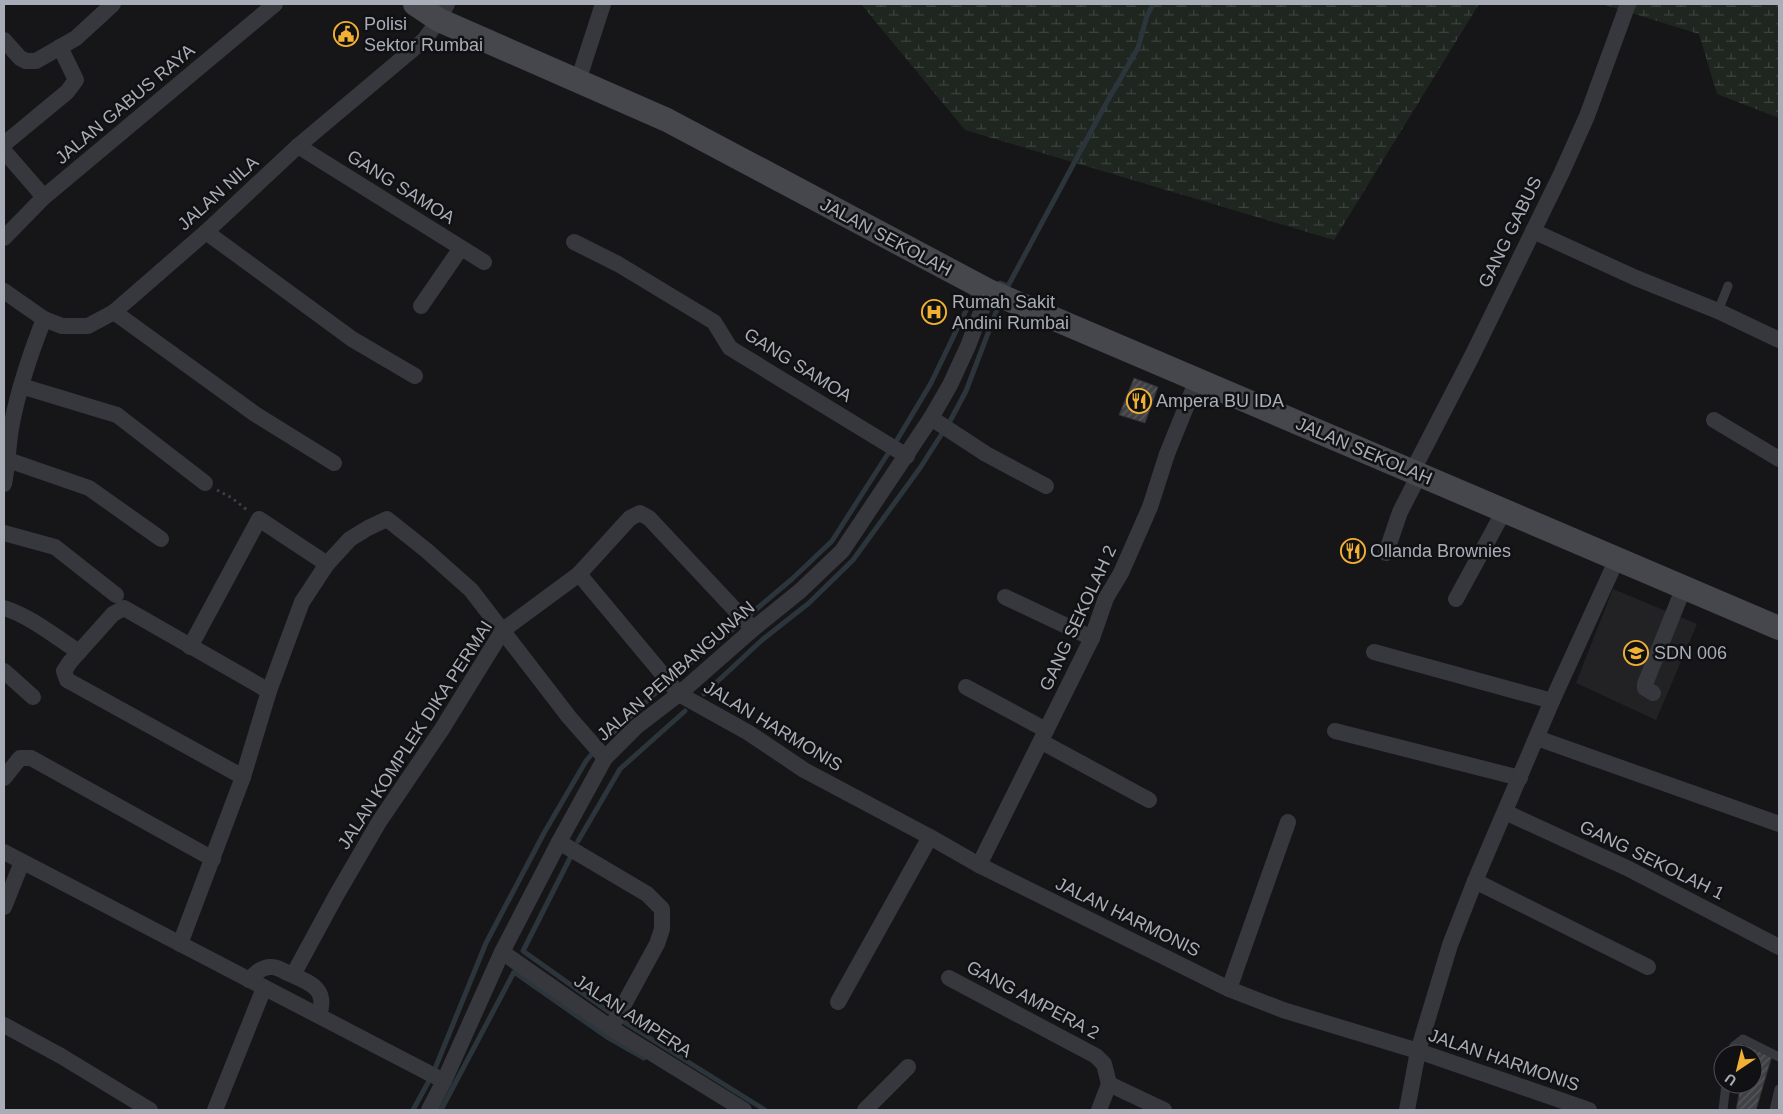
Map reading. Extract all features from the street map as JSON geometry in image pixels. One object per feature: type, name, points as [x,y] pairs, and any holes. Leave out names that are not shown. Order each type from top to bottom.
[{"type":"street","points":[[4,40],[20,58],[36,61],[76,38],[112,4]]},
{"type":"street","name":"JALAN GABUS RAYA","points":[[4,238],[44,197],[275,4]]},
{"type":"street","name":"JALAN SEKOLAH","points":[[415,4],[443,12],[578,81],[667,120],[990,291],[1779,628]]},
{"type":"street","points":[[578,81],[603,4]]},
{"type":"street","name":"GANG GABUS","points":[[1386,553],[1416,473],[1587,116],[1628,4]]},
{"type":"street","name":"JALAN NILA","points":[[4,291],[44,318],[62,326],[88,326],[114,312],[206,232],[298,146],[424,40],[443,12]]},
{"type":"street","points":[[4,144],[67,92],[76,80],[60,47]]},
{"type":"street","name":"GANG SAMOA","points":[[298,146],[484,262]]},
{"type":"street","points":[[4,151],[44,197]]},
{"type":"street","points":[[1533,231],[1636,278],[1718,311],[1779,340]]},
{"type":"street","points":[[206,232],[352,339],[415,376]]},
{"type":"street","name":"GANG SAMOA","points":[[574,242],[618,264],[714,322],[730,348],[907,456]]},
{"type":"street","points":[[421,306],[461,248]]},
{"type":"street","name":"JALAN PEMBANGUNAN","points":[[429,1110],[502,952],[605,758],[636,727],[679,694],[753,629],[800,591],[842,550],[932,418],[950,385],[990,291]]},
{"type":"street","points":[[114,312],[255,414],[334,463]]},
{"type":"street","points":[[4,484],[12,424],[21,386],[44,318]]},
{"type":"street","name":"GANG SEKOLAH 2","points":[[979,865],[1092,638],[1106,598],[1121,574],[1150,507],[1167,454],[1197,380]]},
{"type":"street","points":[[21,386],[117,416],[205,483]]},
{"type":"street","points":[[932,418],[986,454],[1046,486]]},
{"type":"street","points":[[1714,420],[1779,459]]},
{"type":"street","points":[[8,460],[89,488],[161,539]]},
{"type":"street","points":[[1456,599],[1504,511]]},
{"type":"street","name":"JALAN KOMPLEK DIKA PERMAI","points":[[293,975],[379,822],[442,729],[503,630],[579,574],[630,518],[640,513],[649,518],[753,629]]},
{"type":"street","points":[[190,647],[259,519],[326,564]]},
{"type":"street","points":[[180,944],[243,777],[269,691],[302,602],[326,564],[350,539],[387,519],[426,550],[471,590],[569,717],[605,758]]},
{"type":"street","points":[[4,533],[55,547],[116,595]]},
{"type":"street","points":[[1407,1110],[1418,1051],[1450,945],[1474,881],[1552,701],[1617,559]]},
{"type":"street","points":[[579,574],[679,694]]},
{"type":"street","points":[[1653,692],[1645,688],[1645,684],[1684,588]]},
{"type":"street","points":[[1005,597],[1092,638]]},
{"type":"street","points":[[4,608],[36,623],[79,652]]},
{"type":"street","points":[[243,777],[67,680],[64,671],[113,614],[124,608],[269,691]]},
{"type":"street","points":[[1374,652],[1552,701]]},
{"type":"street","points":[[4,671],[33,697]]},
{"type":"street","points":[[966,687],[1149,800]]},
{"type":"street","name":"JALAN HARMONIS","points":[[679,694],[749,733],[804,770],[979,865],[1228,989],[1283,1010],[1418,1051],[1589,1110]]},
{"type":"street","points":[[1335,731],[1520,778]]},
{"type":"street","points":[[1537,738],[1779,824]]},
{"type":"street","points":[[5,772],[20,758],[31,758],[213,859]]},
{"type":"street","name":"GANG SEKOLAH 1","points":[[1505,812],[1627,868],[1779,947]]},
{"type":"street","points":[[1228,989],[1288,822]]},
{"type":"street","points":[[838,1002],[930,837]]},
{"type":"street","points":[[559,842],[647,894],[662,909],[662,929],[657,944],[611,1028]]},
{"type":"street","points":[[4,852],[444,1081]]},
{"type":"street","points":[[4,907],[22,862]]},
{"type":"street","points":[[1474,881],[1648,967]]},
{"type":"street","name":"JALAN AMPERA","points":[[502,952],[611,1028],[744,1110]]},
{"type":"street","points":[[249,980],[264,968],[273,966],[313,985],[321,996],[322,1006],[319,1016]]},
{"type":"street","name":"GANG AMPERA 2","points":[[949,978],[1096,1056],[1104,1064],[1109,1084]]},
{"type":"street","points":[[215,1110],[264,988]]},
{"type":"street","points":[[4,1025],[61,1056],[150,1110]]},
{"type":"street","points":[[865,1110],[908,1067]]},
{"type":"street","points":[[1099,1110],[1109,1084],[1164,1110]]},
{"type":"lane","points":[[1718,311],[1728,286]]},
{"type":"lane","points":[[1737,1044],[1743,1039],[1753,1044]]},
{"type":"lane","points":[[1763,1049],[1779,1057]]},
{"type":"lane","points":[[1774,1110],[1779,1089]]},
{"type":"lane","points":[[1722,1110],[1724,1094]]},
{"type":"path","points":[[205,483],[232,498],[259,519]]},
{"type":"shaded area","name":"SDN 006","points":[[1613,589],[1697,624],[1656,720],[1576,683]]},
{"type":"green space","points":[[861,4],[1479,4],[1334,240],[965,130]]},
{"type":"green space","points":[[1602,4],[1779,4],[1779,118],[1717,94],[1699,34]]},
{"type":"building","name":"Ampera BU IDA","points":[[1134,378],[1158,387],[1145,423],[1119,415]]},
{"type":"building","points":[[1763,1052],[1772,1056],[1763,1086]]},
{"type":"building","points":[[1739,1094],[1761,1094],[1756,1110],[1736,1110]]},
{"type":"waterway","points":[[1000,283],[1008,286],[1138,48],[1147,16],[1153,4]]},
{"type":"waterway","points":[[897,440],[931,383],[973,296]]},
{"type":"waterway","points":[[949,423],[966,391],[998,307]]},
{"type":"waterway","points":[[704,694],[762,640],[809,603],[853,560],[920,468],[943,432]]},
{"type":"waterway","points":[[747,617],[792,579],[832,541],[889,452]]},
{"type":"waterway","points":[[672,677],[742,622]]},
{"type":"waterway","points":[[605,740],[662,687]]},
{"type":"waterway","points":[[578,841],[620,769],[685,711]]},
{"type":"waterway","points":[[436,1066],[486,943],[544,833],[591,755]]},
{"type":"waterway","points":[[571,856],[523,951],[609,1012]]},
{"type":"waterway","points":[[441,1110],[514,972],[607,1037],[644,1058]]},
{"type":"waterway","points":[[624,1022],[765,1110]]},
{"type":"waterway","points":[[413,1110],[430,1079]]},
{"type":"place","name":"Polisi Sektor Rumbai","points":[[346,34]]},
{"type":"place","name":"Rumah Sakit Andini Rumbai","points":[[934,312]]},
{"type":"place","name":"Ampera BU IDA","points":[[1139,401]]},
{"type":"place","name":"Ollanda Brownies","points":[[1353,551]]},
{"type":"place","name":"SDN 006","points":[[1636,653]]}]
